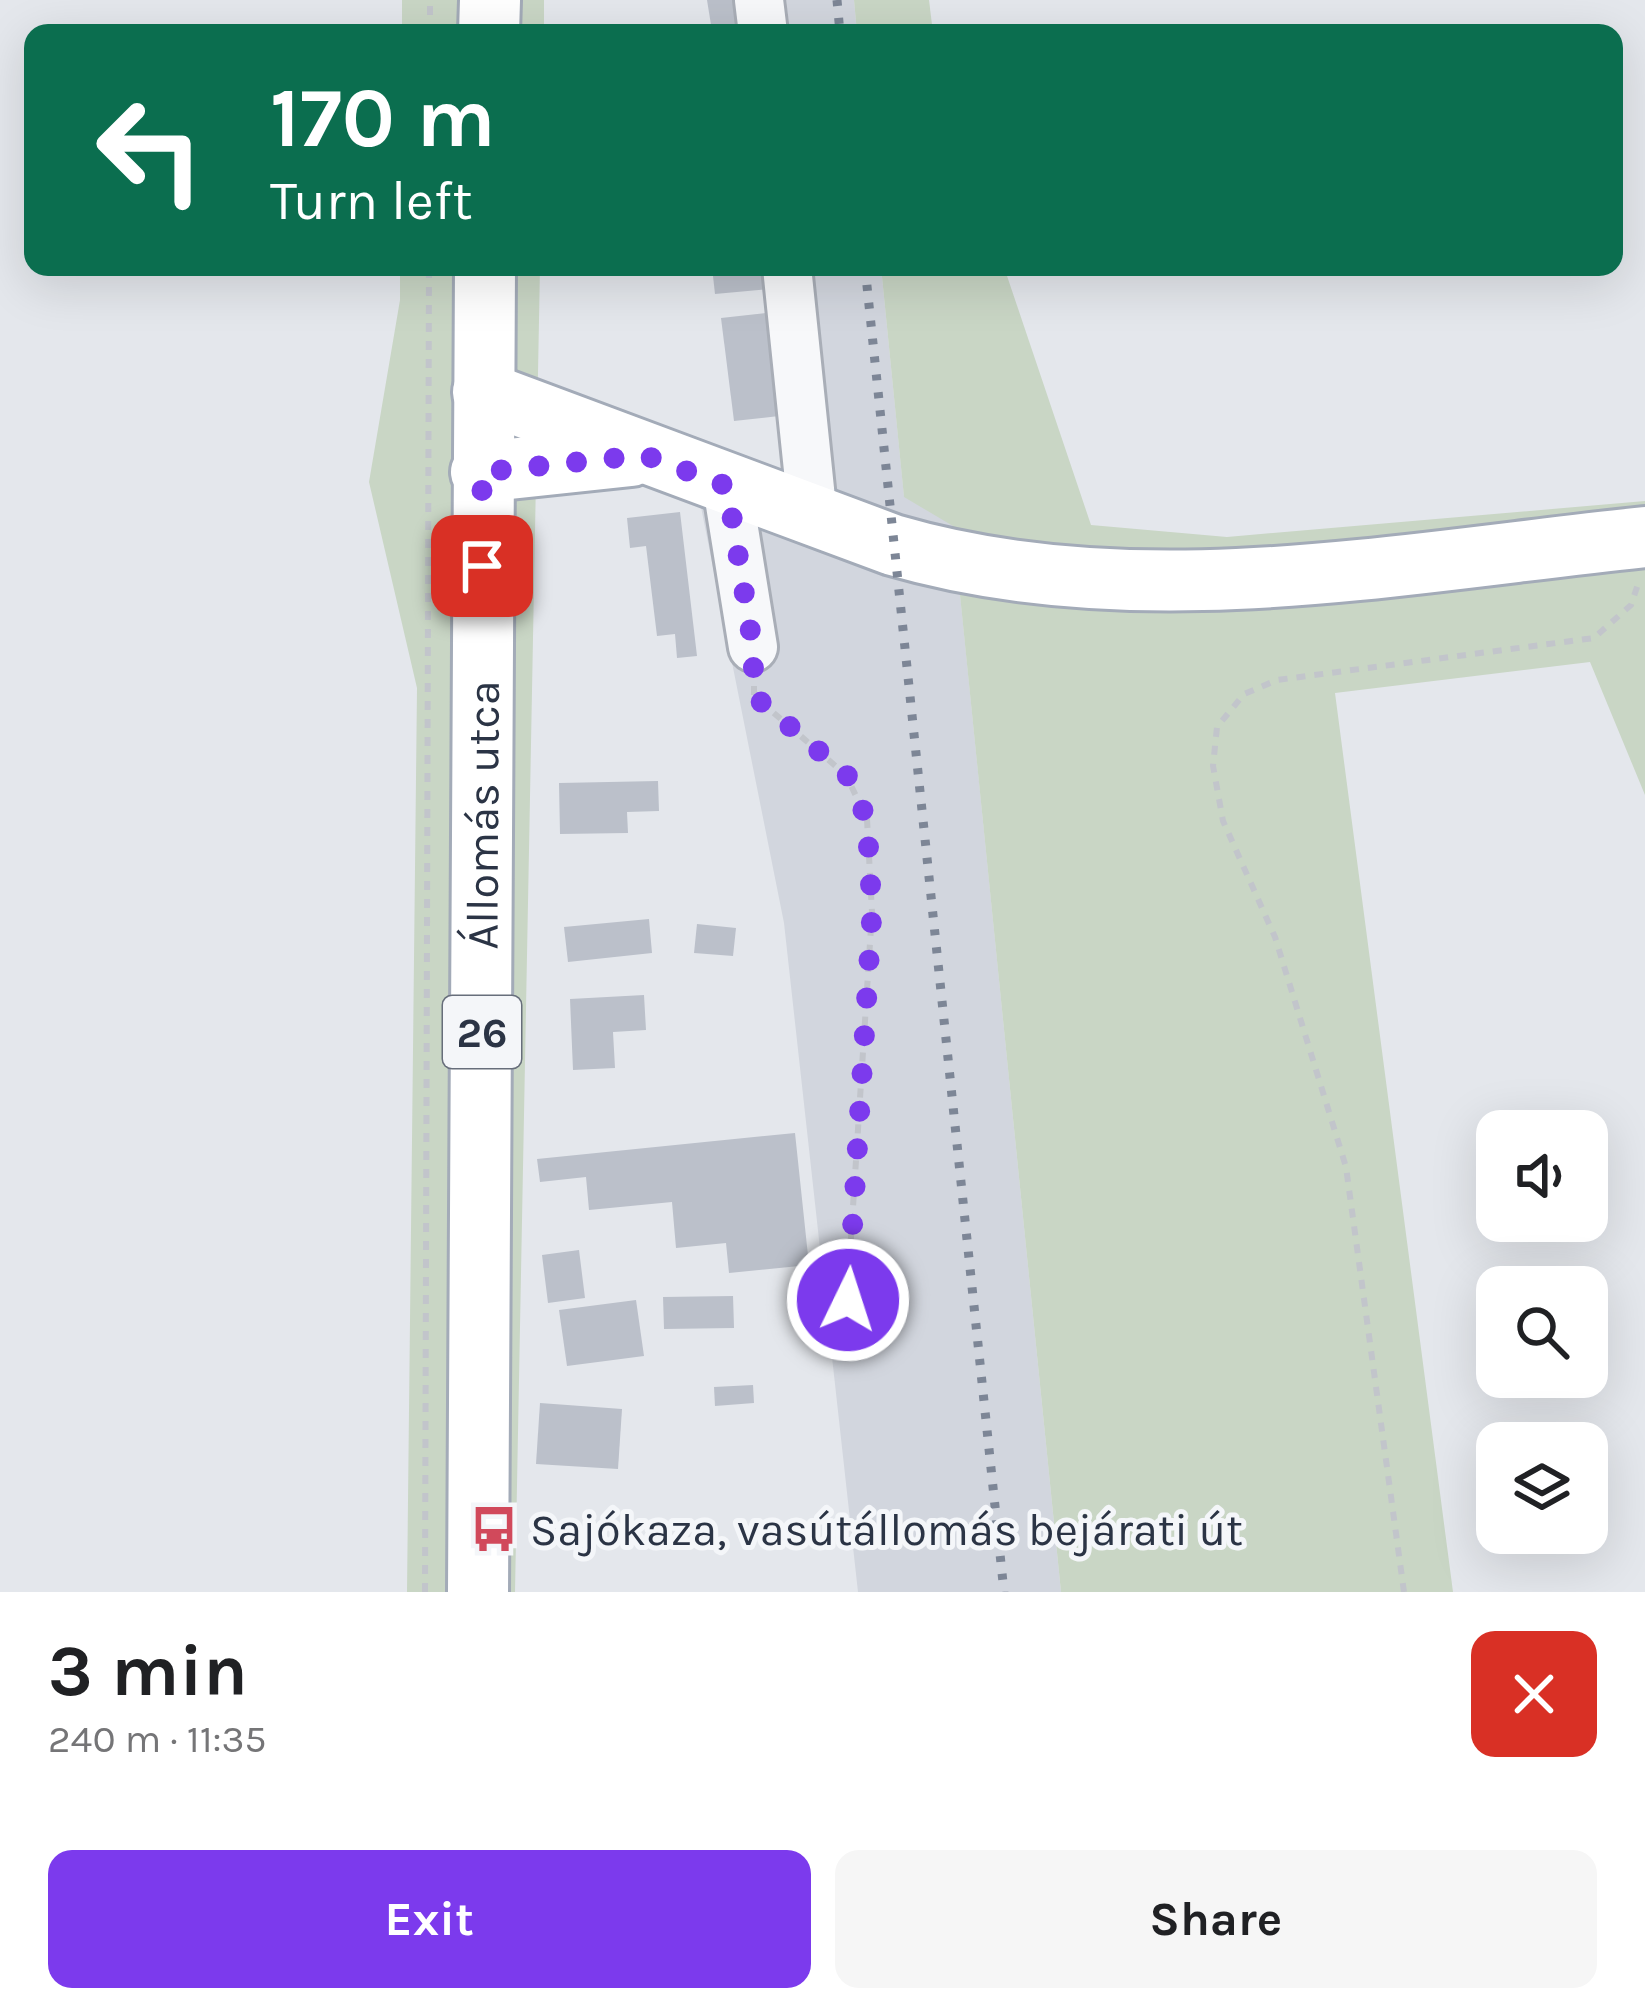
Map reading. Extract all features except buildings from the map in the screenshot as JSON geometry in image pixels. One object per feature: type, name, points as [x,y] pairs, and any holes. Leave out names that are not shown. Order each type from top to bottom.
[{"type":"main road","name":"26","points":[[482,472],[485,276]]},
{"type":"main road","points":[[483,392],[813,518],[959,564],[1083,581],[1302,573],[1645,538]]},
{"type":"main road","points":[[482,472],[644,455]]},
{"type":"main road","name":"Állomás utca","points":[[478,1592],[482,472]]},
{"type":"street","points":[[788,276],[813,518]]},
{"type":"street","points":[[727,486],[753,647]]},
{"type":"path","points":[[425,1592],[429,276]]},
{"type":"path","points":[[1404,1592],[1346,1167],[1275,937],[1223,821],[1213,766],[1217,727],[1244,694],[1277,680],[1594,638],[1631,605],[1645,565]]},
{"type":"path","points":[[753,647],[754,696],[847,775],[867,819],[872,912],[848,1300]]},
{"type":"shaded area","points":[[786,0],[854,0],[856,24],[789,24]]},
{"type":"shaded area","points":[[814,276],[882,276],[904,496],[953,525],[1061,1592],[858,1592],[784,923],[690,452],[836,498]]},
{"type":"green space","points":[[402,0],[544,0],[544,24],[402,24]]},
{"type":"green space","points":[[854,0],[929,0],[932,24],[856,24]]},
{"type":"green space","points":[[400,276],[540,276],[515,1592],[407,1592],[417,688],[369,482]]},
{"type":"green space","points":[[882,276],[1007,276],[1091,525],[1227,537],[1645,501],[1645,795],[1590,662],[1335,693],[1453,1592],[1061,1592],[953,526],[904,497]]},
{"type":"railway","points":[[837,0],[839,24]]},
{"type":"railway","points":[[866,276],[1004,1592]]},
{"type":"place","name":"Sajókaza, vasútállomás bejárati út","points":[[494,1529]]},
{"type":"route","points":[[482,566],[482,472],[644,455],[727,486],[753,647],[754,696],[777,721],[847,775],[867,819],[872,912],[848,1300]]}]
